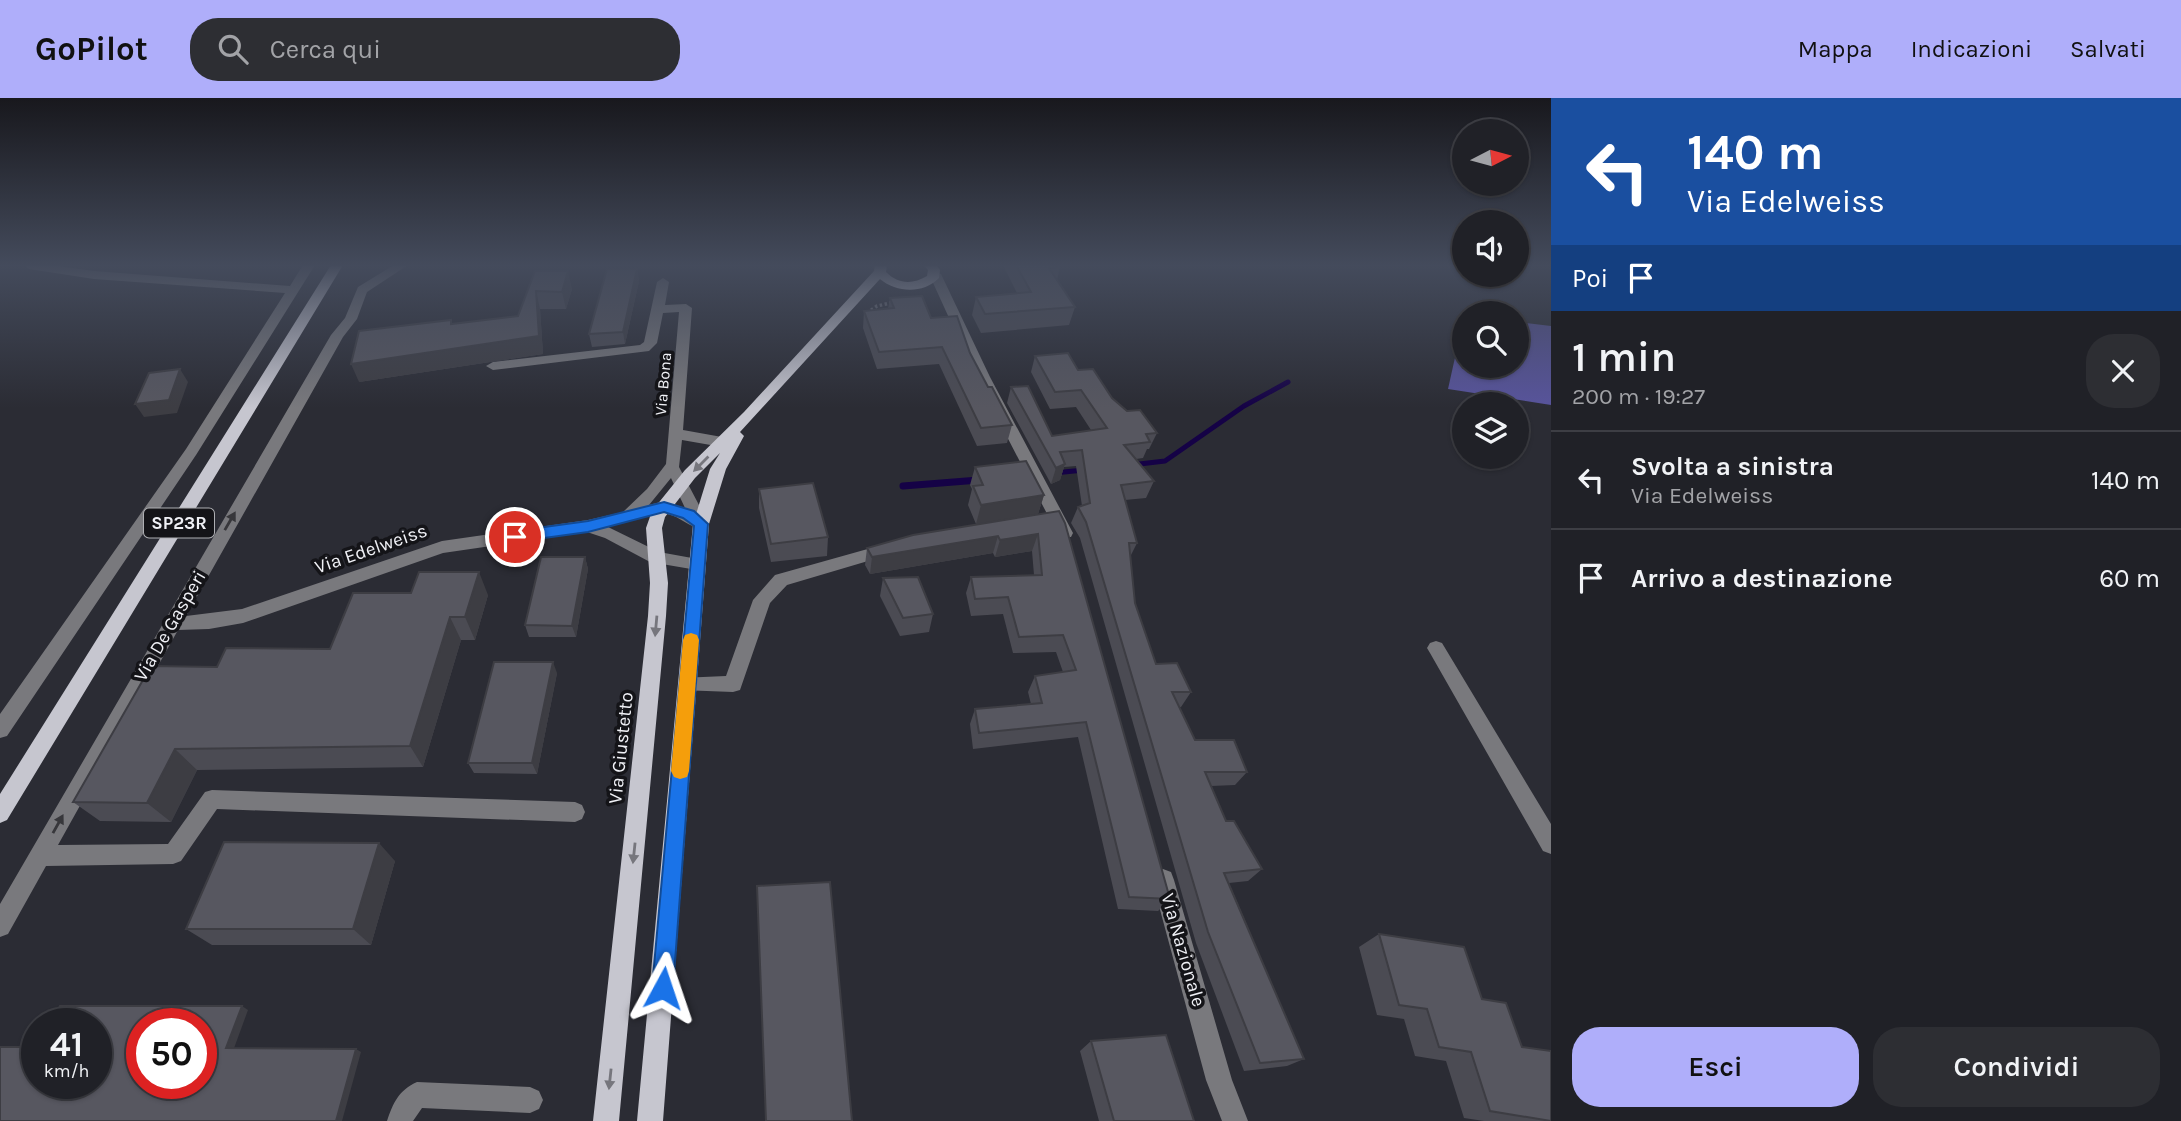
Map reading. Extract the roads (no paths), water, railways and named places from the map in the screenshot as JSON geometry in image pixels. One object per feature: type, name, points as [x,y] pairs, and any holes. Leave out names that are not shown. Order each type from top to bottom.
[{"type":"main road","name":"SP23R","points":[[0,813],[308,313]]},
{"type":"main road","name":"Via Giustetto","points":[[606,1121],[656,630],[659,583],[654,528],[658,515],[681,486],[844,313]]},
{"type":"main road","name":"Via Giustetto","points":[[650,1121],[701,524],[718,469],[749,415]]},
{"type":"main road","points":[[0,805],[20,781]]},
{"type":"street","points":[[0,730],[191,452],[280,313]]},
{"type":"street","name":"Via De Gasperi","points":[[0,926],[171,623],[337,335],[353,313]]},
{"type":"street","points":[[493,366],[644,348],[650,343],[657,313]]},
{"type":"street","name":"Via Bona","points":[[673,464],[686,313]]},
{"type":"street","points":[[954,313],[1051,521],[1069,539],[1072,552]]},
{"type":"street","points":[[676,434],[722,443]]},
{"type":"street","points":[[673,464],[701,524]]},
{"type":"street","points":[[624,517],[653,493],[673,464]]},
{"type":"street","points":[[664,507],[688,515],[701,524]]},
{"type":"street","name":"Via Edelweiss","points":[[171,623],[209,622],[243,616],[442,547],[588,526],[664,507]]},
{"type":"street","points":[[588,526],[611,534],[656,558],[697,564]]},
{"type":"street","points":[[687,684],[733,684],[762,600],[781,580],[909,543]]},
{"type":"street","points":[[1436,648],[1551,844]]},
{"type":"street","points":[[40,856],[173,854],[212,799],[575,813]]},
{"type":"street","name":"Via Nazionale","points":[[1160,868],[1219,1080],[1235,1121]]},
{"type":"street","points":[[400,1121],[404,1108],[418,1095],[530,1100]]},
{"type":"waterway","points":[[1131,465],[1165,461],[1244,406],[1288,382]]},
{"type":"waterway","points":[[1054,473],[1084,470]]},
{"type":"waterway","points":[[903,486],[979,480]]}]
